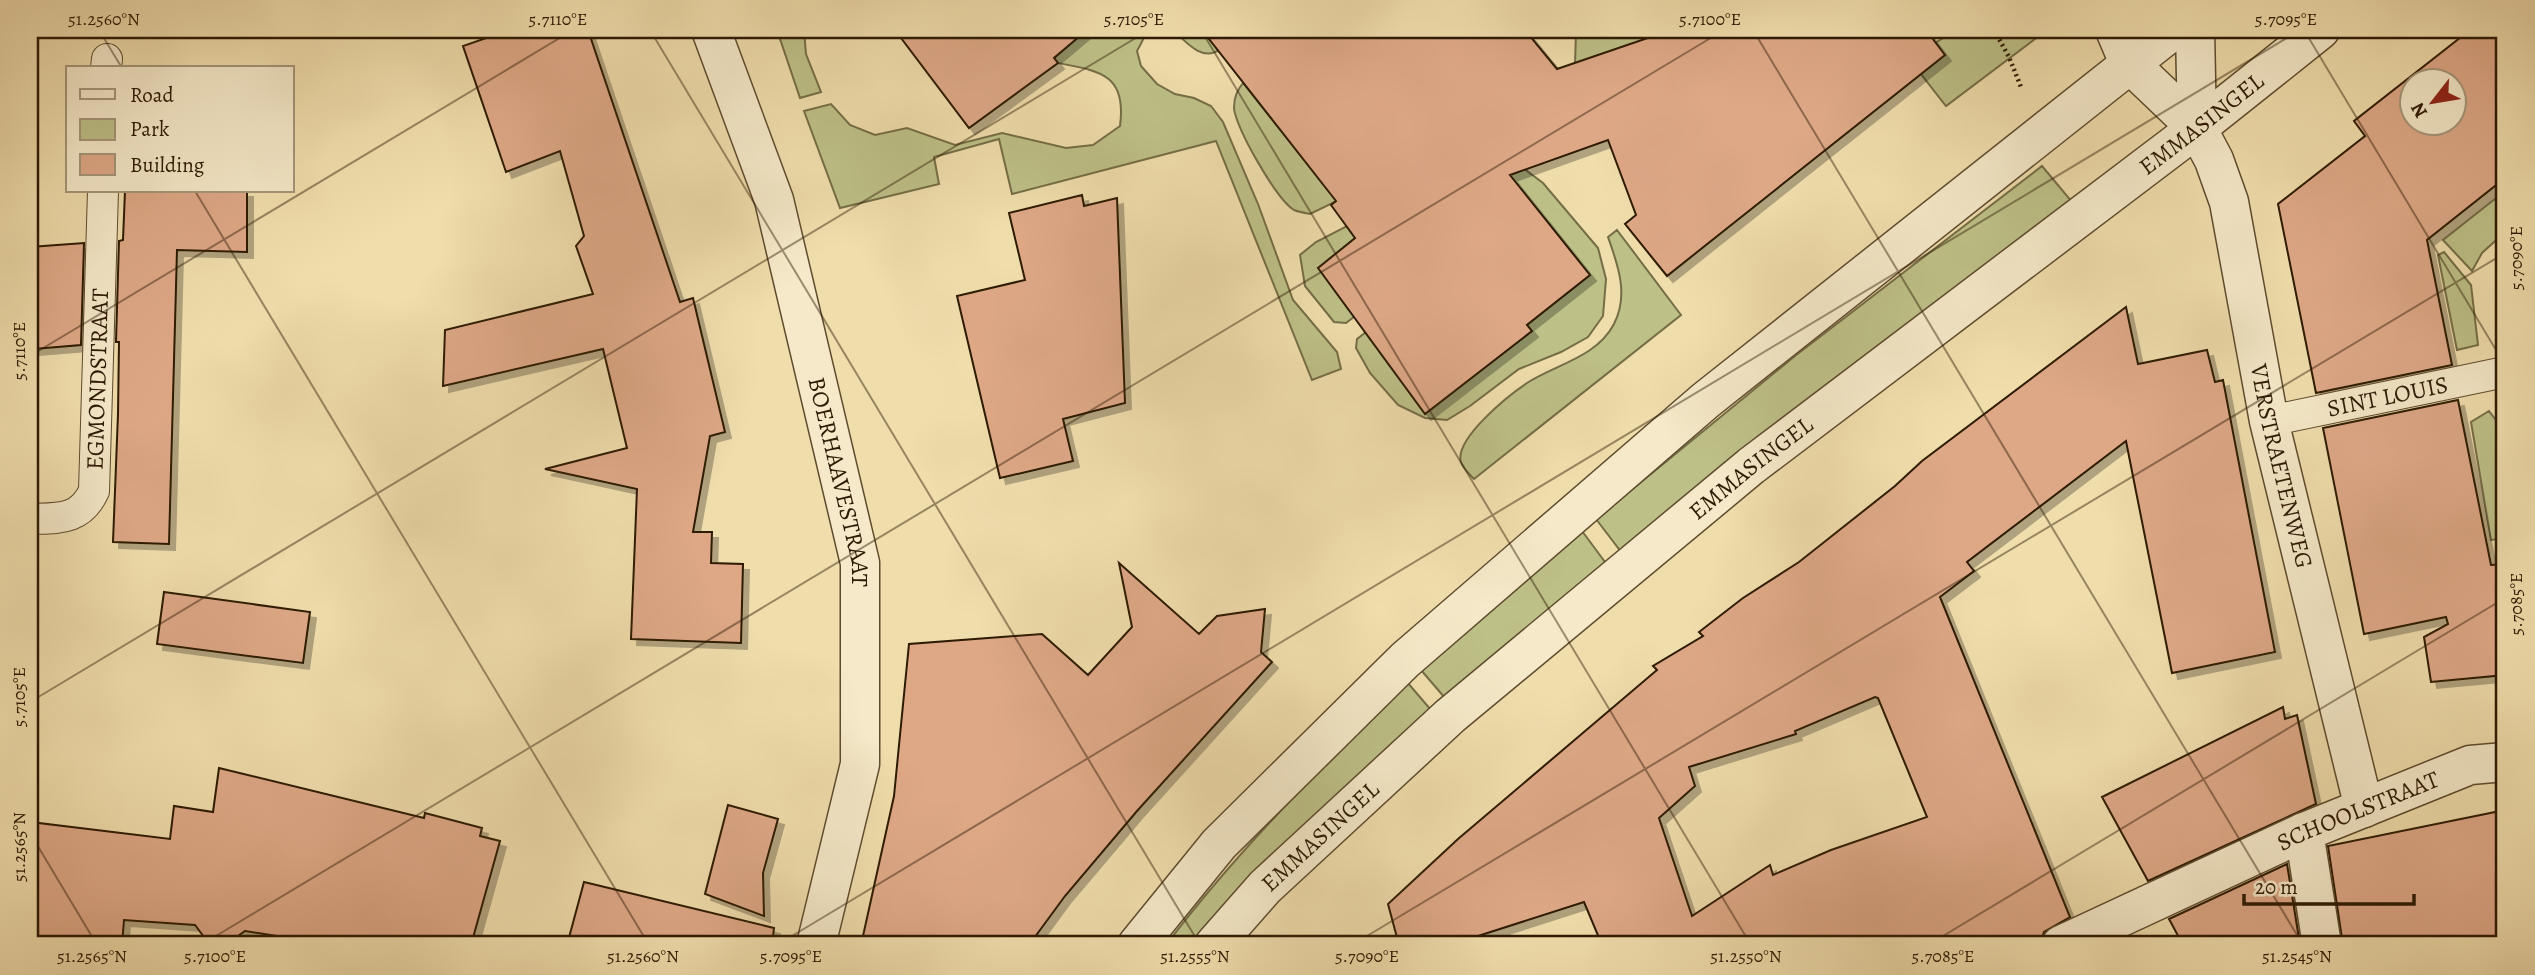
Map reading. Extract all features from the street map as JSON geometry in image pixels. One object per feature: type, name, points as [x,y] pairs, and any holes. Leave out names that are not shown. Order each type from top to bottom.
[{"type":"street","name":"BOERHAAVESTRAAT","points":[[711,30],[774,200],[860,563],[860,764],[816,945]]},
{"type":"street","points":[[1137,945],[1219,844],[1405,660],[1706,400],[2040,134],[2122,46],[2173,30]]},
{"type":"street","points":[[2195,30],[2197,128]]},
{"type":"street","name":"EMMASINGEL","points":[[1214,945],[1265,887],[1450,716],[1751,466],[2197,128],[2320,30]]},
{"type":"street","points":[[2122,46],[2197,128]]},
{"type":"street","name":"VERSTRAETENWEG","points":[[2197,128],[2214,160],[2228,202],[2269,421],[2364,808]]},
{"type":"street","name":"SCHOOLSTRAAT","points":[[2061,945],[2304,832],[2470,765],[2505,762]]},
{"type":"street","points":[[2304,832],[2322,945]]},
{"type":"lane","name":"EGMONDSTRAAT","points":[[30,519],[61,518],[77,513],[89,502],[94,491],[103,192]]},
{"type":"lane","name":"SINT LOUIS","points":[[2269,421],[2505,372]]},
{"type":"path","points":[[1994,30],[2009,57],[2040,134]]},
{"type":"green space","points":[[777,30],[804,30],[806,54],[821,92],[800,98]]},
{"type":"green space","points":[[1086,30],[1148,30],[1137,51],[1141,66],[1157,84],[1175,94],[1194,98],[1211,106],[1223,122],[1258,204],[1293,300],[1337,352],[1341,369],[1312,380],[1216,141],[1012,194],[999,139],[934,157],[939,184],[840,208],[804,111],[831,104],[850,125],[875,135],[907,128],[955,145],[1002,133],[1066,148],[1093,145],[1120,126],[1121,109],[1115,85],[1098,73],[1058,63],[1054,58]]},
{"type":"green space","points":[[1173,30],[1203,30],[1219,50],[1213,53],[1200,52]]},
{"type":"green space","points":[[1576,30],[1671,30],[1575,65]]},
{"type":"green space","points":[[1957,30],[2047,30],[1946,106],[1921,74],[1935,43]]},
{"type":"green space","points":[[1243,83],[1337,201],[1310,214],[1294,210],[1278,193],[1249,146],[1236,117],[1235,101]]},
{"type":"green space","points":[[1483,138],[1543,183],[1598,248],[1606,279],[1603,316],[1588,337],[1561,352],[1519,369],[1447,420],[1425,418],[1398,405],[1370,373],[1356,348],[1357,339],[1366,332],[1526,325],[1477,141]]},
{"type":"green space","points":[[2042,166],[2073,203],[1622,553],[1596,519],[1795,356]]},
{"type":"green space","points":[[2505,191],[2505,232],[2482,253],[2472,271],[2443,240]]},
{"type":"green space","points":[[1347,226],[1355,238],[1355,316],[1346,323],[1334,322],[1305,286],[1300,255],[1316,242]]},
{"type":"green space","points":[[1617,230],[1681,315],[1474,479],[1461,462],[1461,452],[1474,430],[1496,407],[1527,383],[1597,345],[1614,324],[1621,302],[1621,291],[1618,269],[1608,237]]},
{"type":"green space","points":[[2444,252],[2471,285],[2478,345],[2457,350],[2438,255]]},
{"type":"green space","points":[[2489,411],[2505,432],[2505,530],[2499,539],[2491,540],[2471,422]]},
{"type":"green space","points":[[1582,531],[1608,566],[1445,698],[1421,670]]},
{"type":"green space","points":[[1407,682],[1431,710],[1250,881],[1192,945],[1166,945],[1251,842]]},
{"type":"building","points":[[509,30],[588,30],[680,302],[693,298],[725,432],[710,436],[693,532],[712,532],[711,563],[743,564],[741,643],[631,639],[637,489],[545,469],[627,448],[603,349],[443,386],[445,330],[593,294],[576,246],[584,236],[560,151],[506,172],[463,46]]},
{"type":"building","points":[[895,30],[1087,30],[1054,58],[1058,63],[969,128]]},
{"type":"building","points":[[1202,30],[1525,30],[1557,69],[1671,30],[1926,30],[1945,55],[1667,276],[1625,224],[1636,215],[1608,140],[1510,175],[1590,275],[1527,325],[1532,331],[1425,414],[1318,268],[1355,238],[1331,205],[1336,201]]},
{"type":"building","points":[[2470,30],[2505,30],[2505,178],[2427,240],[2452,365],[2316,393],[2278,204],[2365,136],[2354,121],[2398,86],[2398,136],[2468,136],[2468,66],[2424,66]]},
{"type":"building","points":[[125,192],[247,192],[247,252],[177,250],[169,544],[113,542],[118,414],[119,342],[116,342],[119,241],[123,240]]},
{"type":"building","points":[[1082,195],[1084,206],[1117,198],[1125,403],[1063,419],[1073,461],[1000,478],[957,296],[1025,280],[1009,213]]},
{"type":"building","points":[[84,243],[81,345],[34,349],[30,247]]},
{"type":"building","points":[[2126,307],[2138,364],[2207,350],[2215,382],[2223,380],[2275,652],[2172,673],[2126,441],[1967,562],[1974,571],[1940,597],[2070,917],[2044,932],[2040,945],[1602,945],[1584,902],[1450,945],[1399,945],[1388,904],[1458,839],[1657,670],[1653,666],[1703,636],[1699,632],[1743,598],[1799,562],[1895,486],[1922,461]],"holes":[[[1878,698],[1927,817],[1831,850],[1773,875],[1770,865],[1692,916],[1659,818],[1695,786],[1689,767],[1796,734],[1795,731]]]},
{"type":"building","points":[[2458,400],[2491,565],[2505,564],[2505,675],[2431,682],[2424,637],[2448,624],[2446,617],[2364,634],[2323,428]]},
{"type":"building","points":[[1119,563],[1199,634],[1217,616],[1265,609],[1261,652],[1272,662],[1137,811],[1065,896],[1029,945],[861,945],[894,796],[909,644],[1042,634],[1088,675],[1132,627]]},
{"type":"building","points":[[164,592],[310,612],[303,663],[157,644]]},
{"type":"building","points":[[2283,707],[2285,719],[2297,715],[2316,804],[2148,881],[2102,797]]},
{"type":"building","points":[[219,768],[424,818],[425,813],[482,828],[480,836],[500,841],[471,945],[294,945],[289,938],[245,931],[228,943],[207,941],[195,925],[124,920],[122,945],[30,945],[30,822],[170,839],[174,806],[213,812]]},
{"type":"building","points":[[728,805],[778,819],[763,873],[764,916],[705,894]]},
{"type":"building","points":[[2505,810],[2505,945],[2343,945],[2328,846]]},
{"type":"building","points":[[2287,864],[2300,945],[2183,945],[2169,919]]},
{"type":"building","points":[[584,882],[774,928],[772,945],[567,945]]}]
